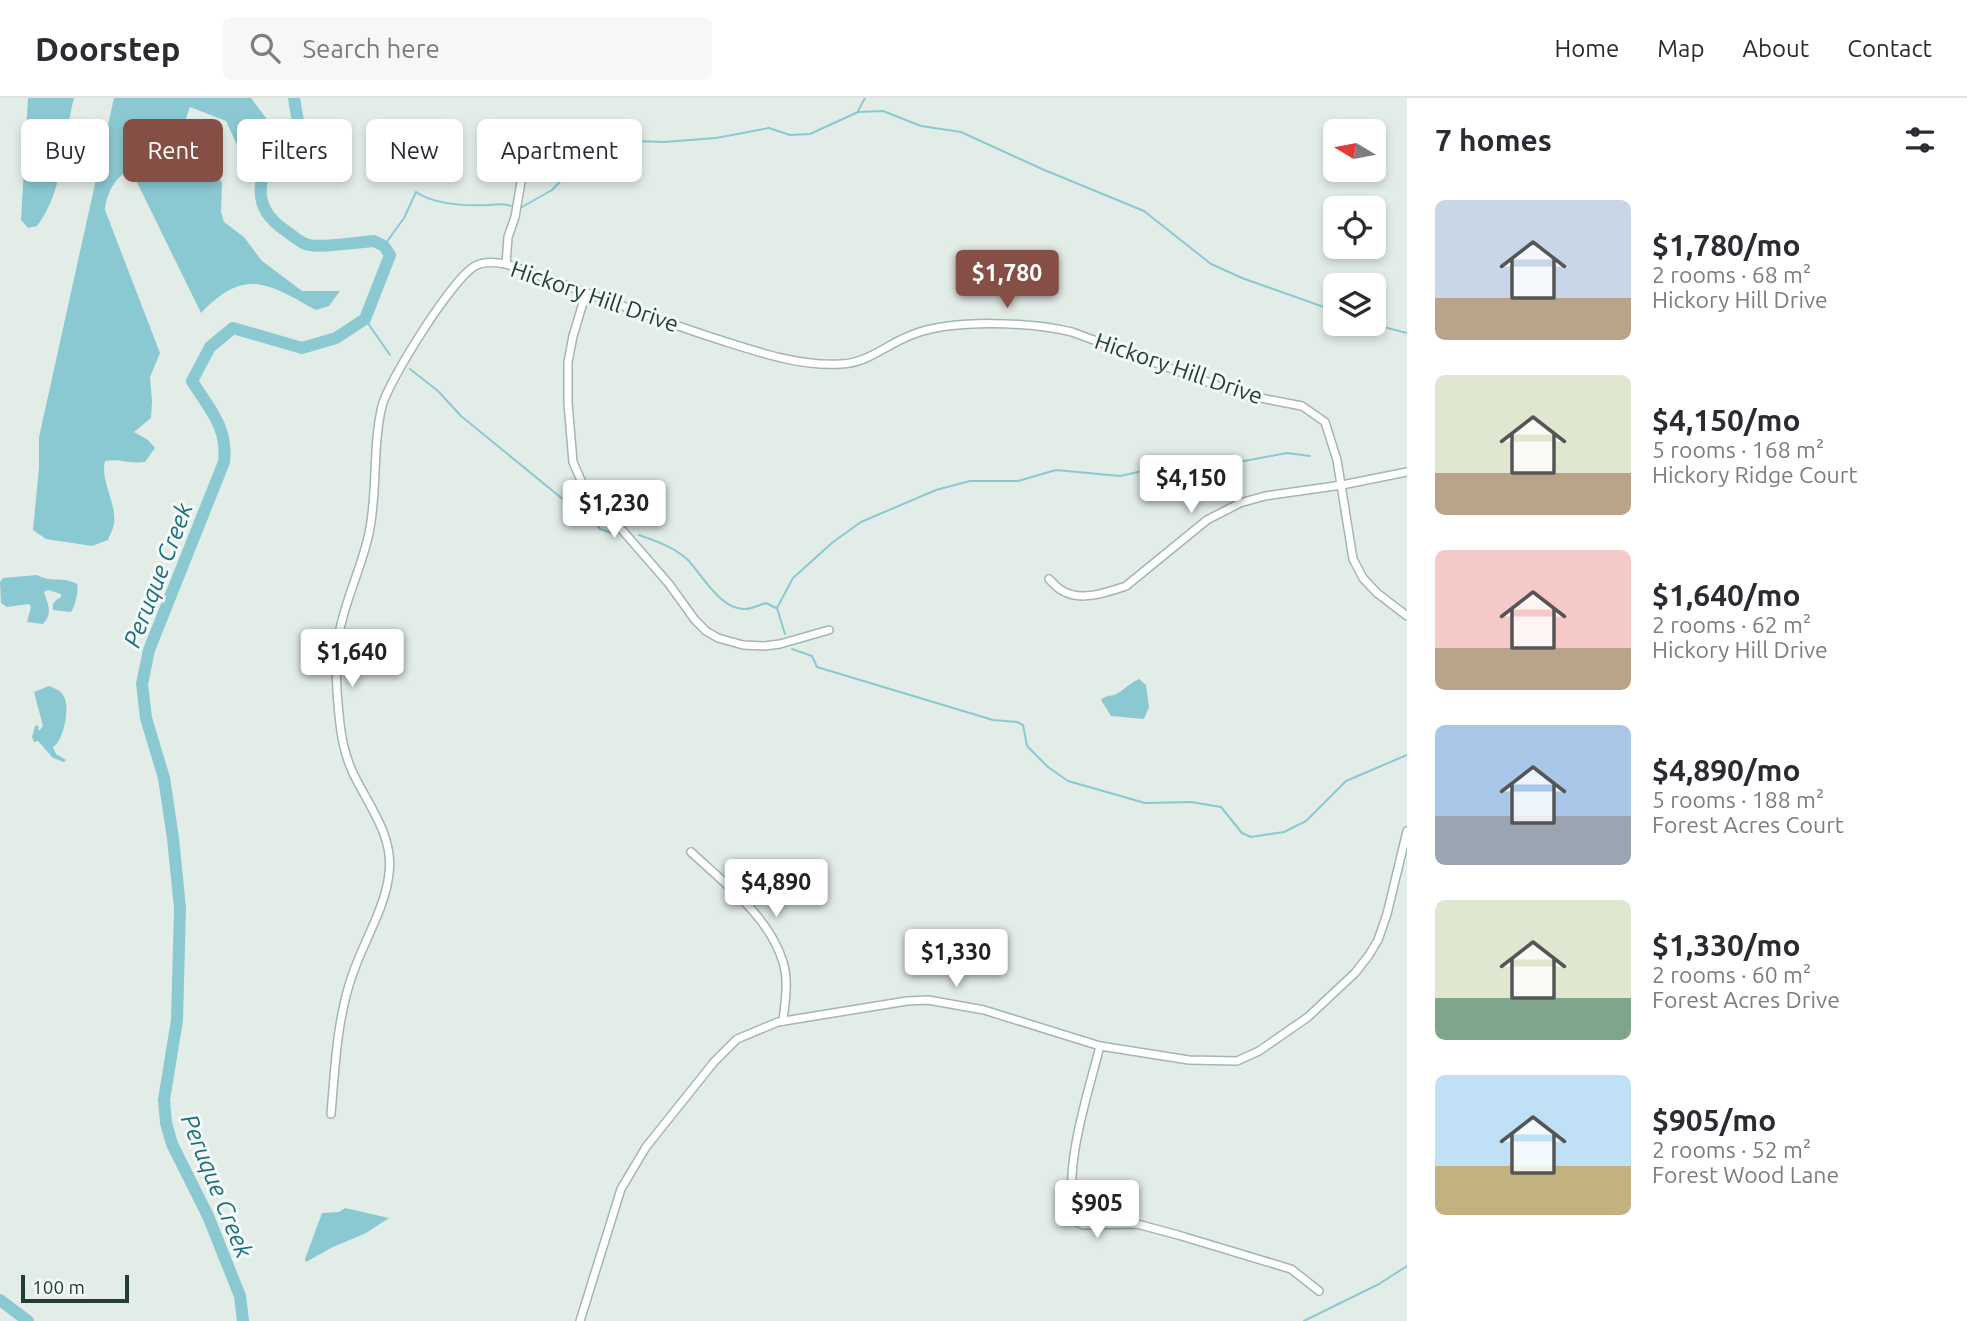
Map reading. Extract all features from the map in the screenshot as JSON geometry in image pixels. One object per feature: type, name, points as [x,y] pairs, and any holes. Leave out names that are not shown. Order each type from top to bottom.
[{"type":"street","points":[[506,264],[508,237],[515,217],[521,182]]},
{"type":"street","name":"Hickory Hill Drive","points":[[331,1114],[341,1021],[352,975],[390,872],[389,849],[383,831],[344,750],[340,724],[338,635],[368,536],[373,512],[381,413],[395,375],[462,278],[474,267],[483,263],[506,264],[737,345],[789,359],[839,365],[860,362],[914,334],[940,327],[1043,325],[1072,332],[1216,386],[1245,395],[1302,406],[1325,422],[1331,436],[1342,485],[1353,559],[1363,578],[1377,593],[1407,616]]},
{"type":"street","points":[[586,293],[568,362],[573,462],[583,485],[669,583],[706,631],[718,638],[743,645],[764,646],[829,630]]},
{"type":"street","points":[[1049,579],[1064,592],[1077,595],[1111,591],[1126,586],[1221,511],[1265,496],[1342,485],[1407,471]]},
{"type":"street","points":[[580,1321],[621,1189],[646,1147],[728,1046],[762,1027],[783,1021],[906,1001],[928,1000],[984,1010],[1100,1046],[1189,1060],[1237,1060],[1259,1051],[1308,1017],[1369,956],[1378,940],[1392,895],[1407,831]]},
{"type":"street","points":[[691,852],[746,904],[775,943],[784,963],[786,986],[783,1021]]},
{"type":"street","points":[[1100,1046],[1076,1145],[1072,1210],[1077,1223],[1090,1226],[1137,1224],[1178,1235],[1292,1269],[1319,1291]]},
{"type":"water","points":[[28,98],[74,98],[69,119],[27,119]]},
{"type":"water","points":[[114,98],[251,98],[266,119],[237,119],[237,145],[226,121],[190,107],[187,119],[123,119],[123,174],[110,192],[105,210],[160,353],[150,377],[151,418],[134,432],[148,440],[155,448],[145,462],[105,461],[105,476],[114,524],[108,540],[92,546],[46,539],[33,530],[39,437],[95,182],[109,182],[109,121]]},
{"type":"water","points":[[23,182],[58,182],[46,212],[37,226],[28,228],[21,220]]},
{"type":"water","points":[[137,182],[221,182],[221,212],[224,222],[244,237],[261,260],[302,291],[340,291],[329,306],[316,310],[270,287],[244,285],[231,289],[201,313]]},
{"type":"water","points":[[37,575],[77,584],[71,612],[53,610],[53,604],[61,594],[48,590],[44,592],[49,613],[43,624],[27,622],[31,607],[29,604],[7,607],[1,603],[0,582],[3,578]]},
{"type":"water","points":[[1139,679],[1146,685],[1149,707],[1144,719],[1111,716],[1101,700]]},
{"type":"water","points":[[49,686],[57,689],[65,700],[63,731],[53,747],[56,754],[66,760],[64,762],[53,758],[38,741],[34,742],[32,737],[35,726],[38,725],[39,731],[43,726],[34,692]]},
{"type":"water","points":[[345,1208],[389,1218],[366,1233],[306,1262],[322,1213],[339,1212]]},
{"type":"waterway","name":"Peruque Creek","points":[[243,1321],[240,1296],[208,1216],[172,1144],[166,1123],[164,1100],[177,1020],[180,908],[164,778],[146,718],[142,684],[149,650],[224,462],[225,450],[220,429],[192,381],[210,347],[233,328],[302,348],[336,338],[365,319],[390,255],[384,246],[374,241],[322,246],[306,244],[271,218],[263,205],[263,176],[277,148],[298,122],[294,98]]},
{"type":"waterway","points":[[858,111],[865,98]]},
{"type":"waterway","points":[[522,207],[552,190],[569,172],[607,164],[621,147],[633,141],[664,142],[716,138],[769,128],[790,135],[810,134],[858,112],[883,111],[921,126],[961,132],[1144,211],[1211,264],[1323,307]]},
{"type":"waterway","points":[[390,255],[386,243],[404,218],[416,192],[432,200],[450,204],[502,204],[515,207]]},
{"type":"waterway","points":[[365,319],[390,355]]},
{"type":"waterway","points":[[1386,328],[1407,333]]},
{"type":"waterway","points":[[410,369],[438,391],[461,416],[570,505],[587,513],[600,529],[615,534]]},
{"type":"waterway","points":[[785,634],[777,608],[793,578],[833,542],[861,522],[936,490],[970,481],[1018,481],[1056,470],[1120,476],[1147,470],[1207,468],[1287,453],[1310,456]]},
{"type":"waterway","points":[[639,535],[683,555],[728,604],[745,609],[766,603],[776,608]]},
{"type":"waterway","points":[[792,649],[812,656],[817,667],[993,720],[1017,722],[1023,725],[1027,746],[1048,767],[1068,781],[1145,803],[1191,802],[1221,807],[1242,833],[1251,837],[1284,832],[1306,821],[1346,781],[1407,755]]},
{"type":"waterway","points":[[1304,1321],[1379,1284],[1407,1266]]},
{"type":"waterway","name":"Peruque Creek","points":[[0,1300],[28,1321]]}]
